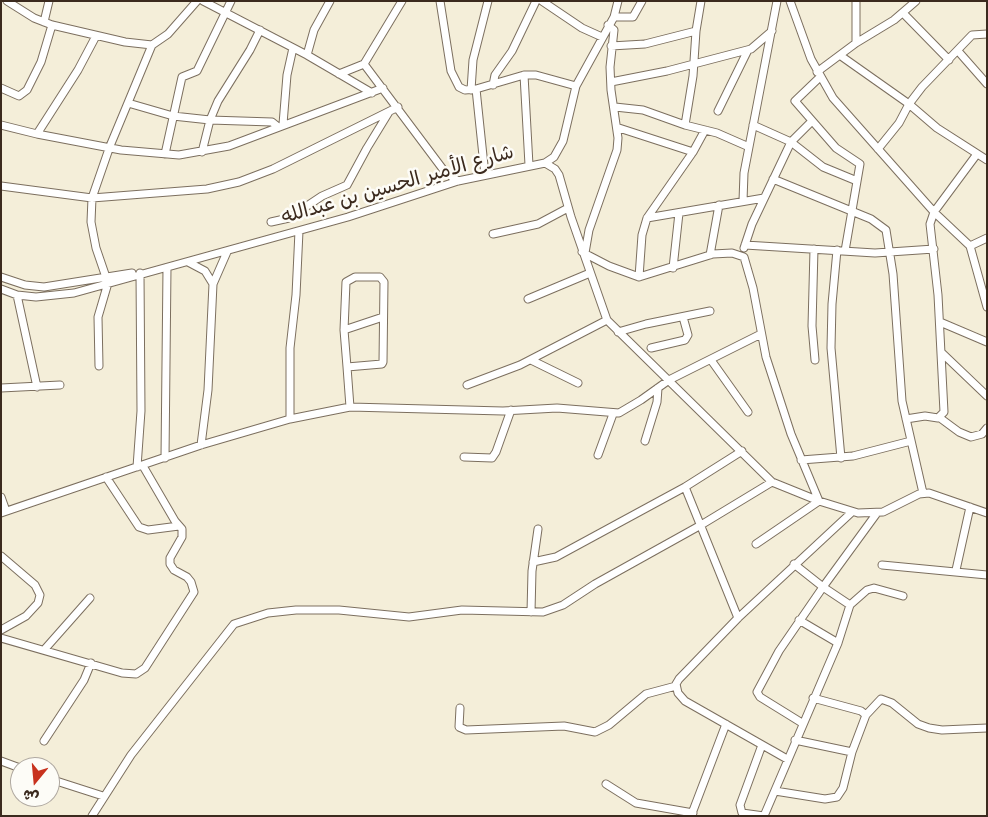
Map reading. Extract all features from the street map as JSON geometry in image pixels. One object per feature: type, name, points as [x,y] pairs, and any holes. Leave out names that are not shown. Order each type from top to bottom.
[{"type":"street","points":[[7,1],[52,25],[96,36],[152,45]]},
{"type":"street","points":[[44,22],[49,1]]},
{"type":"street","points":[[99,366],[98,317],[107,279],[96,248],[91,222],[92,198],[110,146],[152,45],[168,34],[197,1]]},
{"type":"street","points":[[203,1],[307,55],[372,93]]},
{"type":"street","points":[[165,154],[182,77],[196,71],[231,1]]},
{"type":"street","points":[[307,55],[314,30],[330,1]]},
{"type":"street","points":[[339,74],[364,64],[402,1]]},
{"type":"street","points":[[440,1],[451,71],[459,87],[473,89],[524,75],[548,77],[576,86]]},
{"type":"street","points":[[486,174],[473,89],[473,60],[488,1]]},
{"type":"street","points":[[493,85],[495,75],[512,51],[536,1]]},
{"type":"street","points":[[542,1],[582,28],[602,37]]},
{"type":"street","points":[[545,163],[554,156],[563,141],[576,86],[614,17],[618,1]]},
{"type":"street","points":[[614,17],[633,17],[642,1]]},
{"type":"street","points":[[685,125],[701,1]]},
{"type":"street","points":[[743,201],[744,173],[777,1]]},
{"type":"street","points":[[790,1],[818,75],[842,109],[934,212],[970,246],[987,307]]},
{"type":"street","points":[[856,1],[856,43]]},
{"type":"street","points":[[841,458],[832,348],[832,304],[841,251],[860,164],[840,152],[794,101],[818,75],[856,43],[903,13],[916,1]]},
{"type":"street","points":[[903,13],[949,60]]},
{"type":"street","points":[[1,88],[19,96],[27,90],[41,62],[52,25]]},
{"type":"street","points":[[608,25],[614,30],[611,46],[611,82],[619,128],[616,150],[597,203],[584,252],[623,272],[639,277],[710,255],[723,253],[741,255],[746,260],[761,334],[782,407],[801,460],[819,501],[756,544]]},
{"type":"street","points":[[202,152],[210,120],[218,101],[250,50],[260,30]]},
{"type":"street","points":[[611,82],[748,50],[762,42],[772,30]]},
{"type":"street","points":[[611,46],[645,44],[696,31]]},
{"type":"street","points":[[878,149],[899,123],[909,104],[922,87],[972,35],[987,34]]},
{"type":"street","points":[[37,134],[78,70],[96,36]]},
{"type":"street","points":[[280,125],[293,48]]},
{"type":"street","points":[[718,111],[748,50]]},
{"type":"street","points":[[958,51],[987,84]]},
{"type":"street","points":[[841,56],[909,104],[937,128],[987,160]]},
{"type":"street","points":[[364,64],[446,172],[458,181]]},
{"type":"street","points":[[524,75],[529,165]]},
{"type":"street","points":[[1,125],[37,134],[165,154],[202,152],[229,146],[280,125],[323,112],[383,88]]},
{"type":"street","points":[[128,103],[173,116],[210,120],[272,122],[280,125]]},
{"type":"street","points":[[1,186],[92,198],[207,189],[239,182],[273,170],[331,139],[398,107]]},
{"type":"street","points":[[615,107],[643,110],[705,130],[749,147]]},
{"type":"street","points":[[271,222],[288,218],[322,196],[347,185],[389,112]]},
{"type":"street","points":[[741,255],[764,198],[791,142],[812,121]]},
{"type":"street","points":[[754,125],[791,142],[823,167],[857,181]]},
{"type":"street","points":[[619,128],[694,152]]},
{"type":"street","points":[[639,277],[642,236],[647,218],[694,152],[705,130]]},
{"type":"street","points":[[940,418],[944,410],[942,354],[934,249],[930,228],[934,212],[977,154]]},
{"type":"street","name":"شارع الأمير الحسين بن عبدالله","points":[[1,276],[25,285],[44,287],[107,279],[167,268],[299,231],[458,181],[545,163],[555,169],[559,175],[568,208],[607,320],[618,332],[772,482],[852,512],[877,513]]},
{"type":"street","points":[[773,179],[871,219],[884,228],[891,253],[901,390],[923,493]]},
{"type":"street","points":[[647,218],[764,198]]},
{"type":"street","points":[[710,255],[719,205]]},
{"type":"street","points":[[493,234],[538,224],[568,208]]},
{"type":"street","points":[[673,268],[679,212]]},
{"type":"street","points":[[290,419],[290,348],[296,295],[299,231]]},
{"type":"street","points":[[970,246],[987,238]]},
{"type":"street","points":[[745,245],[891,253],[934,249]]},
{"type":"street","points":[[814,249],[812,326],[815,360]]},
{"type":"street","points":[[201,445],[208,390],[213,284],[226,252]]},
{"type":"street","points":[[188,262],[205,271],[213,284]]},
{"type":"street","points":[[165,458],[167,268]]},
{"type":"street","points":[[1,638],[122,673],[140,672],[186,607],[194,592],[187,577],[174,570],[170,564],[170,558],[183,534],[140,466],[140,273]]},
{"type":"street","points":[[528,299],[590,273]]},
{"type":"street","points":[[347,367],[382,364],[384,358],[383,278],[375,276],[350,278],[345,288],[344,330],[350,406]]},
{"type":"street","name":"شارع الأمير الحسين بن عبدالله","points":[[1,289],[17,295],[36,297],[56,296],[107,279]]},
{"type":"street","points":[[17,295],[37,386]]},
{"type":"street","points":[[618,332],[710,312]]},
{"type":"street","points":[[344,330],[383,317]]},
{"type":"street","points":[[651,348],[685,340],[688,335],[683,317]]},
{"type":"street","points":[[467,385],[531,360],[607,320]]},
{"type":"street","points":[[940,322],[987,342]]},
{"type":"street","points":[[1,497],[4,512],[201,445],[290,419],[350,406],[511,410],[557,408],[613,414],[630,408],[669,380],[761,334]]},
{"type":"street","points":[[942,354],[987,396]]},
{"type":"street","points":[[531,360],[578,383]]},
{"type":"street","points":[[711,360],[748,412]]},
{"type":"street","points":[[1,388],[60,385]]},
{"type":"street","points":[[645,441],[657,402],[658,388]]},
{"type":"street","points":[[464,457],[487,460],[492,458],[496,452],[511,410]]},
{"type":"street","points":[[598,455],[613,414]]},
{"type":"street","points":[[906,419],[925,416],[940,418],[959,432],[971,437],[982,434],[987,428]]},
{"type":"street","points":[[801,460],[841,458],[911,441]]},
{"type":"street","points":[[533,562],[556,557],[685,487],[742,451]]},
{"type":"street","points":[[106,477],[139,527],[148,530],[178,526]]},
{"type":"street","points":[[92,816],[102,796],[131,755],[234,624],[246,619],[280,611],[318,609],[409,617],[462,610],[543,612],[563,605],[603,579],[701,525],[772,482]]},
{"type":"street","points":[[685,487],[738,618]]},
{"type":"street","points":[[802,723],[760,698],[758,692],[771,665],[799,620],[877,513],[890,509],[923,493],[939,495],[987,513]]},
{"type":"street","points":[[956,570],[970,507]]},
{"type":"street","points":[[786,759],[685,701],[678,693],[676,686],[679,679],[738,618],[852,512]]},
{"type":"street","points":[[531,612],[533,562],[538,529]]},
{"type":"street","points":[[1,556],[35,585],[40,595],[38,603],[26,616],[1,630]]},
{"type":"street","points":[[794,564],[850,605]]},
{"type":"street","points":[[882,565],[987,574]]},
{"type":"street","points":[[762,745],[740,805],[742,813],[764,816],[786,759],[838,642],[850,605],[867,590],[874,588],[904,596]]},
{"type":"street","points":[[44,650],[90,598]]},
{"type":"street","points":[[799,620],[838,642]]},
{"type":"street","points":[[44,740],[84,680],[91,663]]},
{"type":"street","points":[[460,708],[459,727],[466,730],[564,726],[595,732],[609,725],[646,694],[676,686]]},
{"type":"street","points":[[814,698],[861,710],[866,716]]},
{"type":"street","points":[[775,791],[825,800],[834,799],[843,788],[852,752],[866,716],[876,702],[883,699],[906,712],[918,724],[928,728],[942,730],[987,728]]},
{"type":"street","points":[[606,784],[636,803],[692,814],[726,724]]},
{"type":"street","points":[[795,740],[852,752]]},
{"type":"street","points":[[60,782],[102,796]]}]
